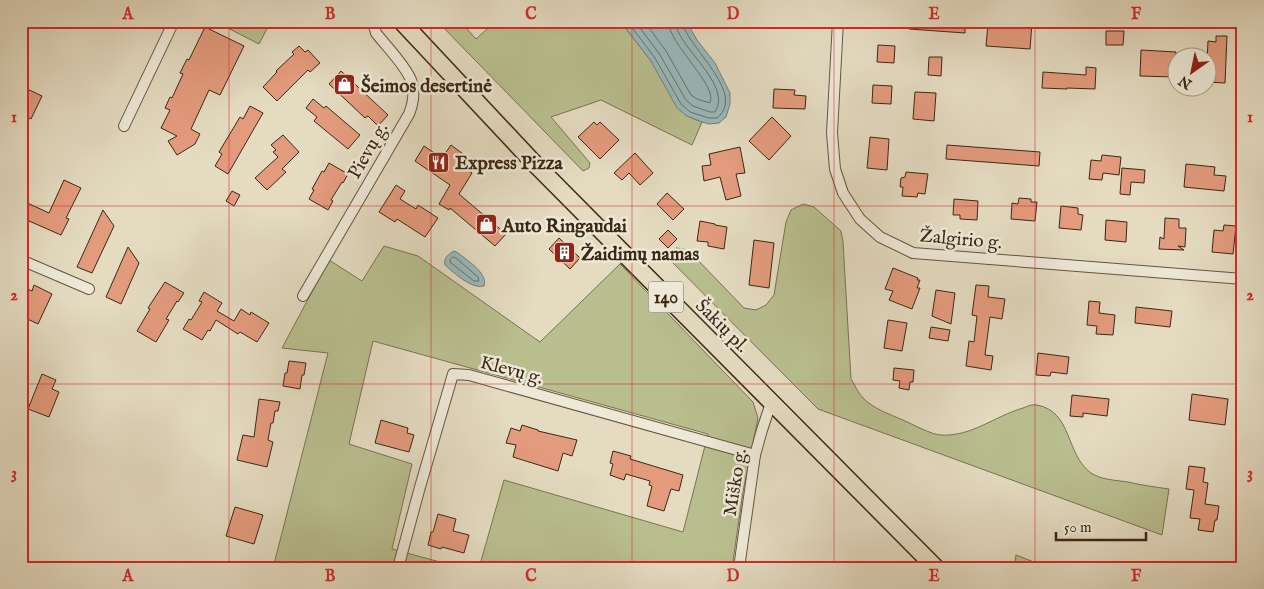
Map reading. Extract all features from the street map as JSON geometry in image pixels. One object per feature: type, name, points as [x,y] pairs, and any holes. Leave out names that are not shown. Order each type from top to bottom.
[{"type":"main road","name":"Šakių pl.","points":[[401,21],[534,164],[936,568]]},
{"type":"street","points":[[124,126],[174,21]]},
{"type":"street","name":"Pievų g.","points":[[303,296],[409,114],[412,105],[412,81],[376,33],[375,21]]},
{"type":"street","name":"Žalgirio g.","points":[[838,21],[832,133],[835,169],[843,193],[860,219],[880,237],[913,253],[1243,279]]},
{"type":"street","points":[[21,260],[89,289]]},
{"type":"street","name":"Klevų g.","points":[[398,568],[453,374],[469,375],[755,455]]},
{"type":"street","name":"Miško g.","points":[[739,568],[755,455],[772,403]]},
{"type":"green space","points":[[214,21],[271,21],[259,44]]},
{"type":"green space","points":[[437,21],[460,21],[476,39],[496,21],[620,21],[651,61],[687,116],[702,122],[692,145],[601,100],[551,117],[590,163],[589,168],[583,171]]},
{"type":"green space","points":[[803,204],[814,207],[841,231],[851,379],[863,398],[882,411],[937,435],[963,433],[1030,405],[1049,409],[1063,425],[1077,455],[1091,473],[1109,479],[1169,489],[1162,535],[818,409],[666,256],[676,248],[684,249],[693,255],[744,308],[756,310],[766,305],[774,295],[786,222],[791,210]]},
{"type":"green space","points":[[384,246],[418,256],[540,342],[620,264],[753,402],[758,418],[743,492],[732,568],[479,568],[504,480],[683,532],[708,434],[373,341],[349,444],[412,464],[392,549],[462,568],[273,568],[328,353],[282,348],[329,260],[362,281]]},
{"type":"green space","points":[[1016,555],[1049,568],[1014,568]]},
{"type":"water","points":[[620,21],[686,21],[697,40],[715,63],[730,93],[730,104],[726,117],[719,123],[709,124],[687,116],[677,108],[651,61]]},
{"type":"water","points":[[454,251],[480,272],[483,276],[484,286],[468,283],[445,265],[446,258]]},
{"type":"building","points":[[909,21],[965,21],[965,33],[909,29]]},
{"type":"building","points":[[1009,21],[1032,23],[1030,49],[986,46],[988,24],[1009,26]]},
{"type":"building","points":[[205,27],[244,46],[220,95],[209,90],[191,129],[200,134],[195,144],[177,155],[168,141],[177,136],[161,128],[170,110],[165,108],[170,97],[172,98],[183,74],[180,73],[187,59],[189,60]]},
{"type":"building","points":[[1106,31],[1124,31],[1123,45],[1106,45]]},
{"type":"building","points":[[1216,36],[1227,36],[1225,83],[1216,83],[1216,48],[1208,48],[1208,41],[1216,42]]},
{"type":"building","points":[[878,45],[895,46],[894,63],[877,62]]},
{"type":"building","points":[[299,46],[305,52],[308,50],[320,63],[310,72],[308,70],[277,101],[263,87],[294,54],[292,52]]},
{"type":"building","points":[[1141,50],[1166,51],[1166,77],[1140,76]]},
{"type":"building","points":[[929,57],[942,57],[941,76],[928,75]]},
{"type":"building","points":[[1086,67],[1096,68],[1095,89],[1042,88],[1043,72],[1086,75]]},
{"type":"building","points":[[341,71],[388,115],[378,126],[368,116],[365,118],[329,84]]},
{"type":"building","points":[[873,85],[892,86],[891,104],[872,103]]},
{"type":"building","points":[[21,86],[42,96],[31,119],[21,114]]},
{"type":"building","points":[[774,89],[795,90],[794,95],[806,96],[805,109],[773,108]]},
{"type":"building","points":[[915,92],[936,93],[934,121],[913,119]]},
{"type":"building","points":[[313,99],[324,108],[326,106],[360,135],[348,149],[314,121],[317,117],[306,108]]},
{"type":"building","points":[[250,106],[263,113],[228,174],[215,166],[222,154],[219,152],[240,117],[243,119]]},
{"type":"building","points":[[772,117],[791,136],[769,160],[749,141]]},
{"type":"building","points":[[594,122],[597,125],[600,122],[619,140],[600,159],[578,137]]},
{"type":"building","points":[[283,135],[299,152],[282,169],[286,172],[267,190],[255,178],[278,157],[273,152],[276,150],[271,145]]},
{"type":"building","points":[[870,137],[889,139],[887,170],[867,168]]},
{"type":"building","points":[[451,145],[463,154],[457,163],[472,173],[459,194],[506,234],[495,246],[450,208],[449,210],[439,204],[450,185],[415,161],[424,146],[442,158]]},
{"type":"building","points":[[947,145],[1040,152],[1039,166],[946,159]]},
{"type":"building","points":[[740,147],[745,173],[736,174],[741,196],[726,200],[720,177],[704,181],[702,166],[711,165],[709,154]]},
{"type":"building","points":[[635,153],[653,173],[640,185],[629,173],[622,180],[614,173]]},
{"type":"building","points":[[1102,155],[1121,157],[1119,175],[1103,173],[1102,180],[1089,179],[1091,160],[1101,161]]},
{"type":"building","points":[[329,163],[348,174],[331,200],[333,201],[328,210],[309,199],[322,171],[324,172]]},
{"type":"building","points":[[1186,164],[1215,167],[1214,175],[1226,176],[1224,191],[1184,187]]},
{"type":"building","points":[[1122,168],[1145,170],[1144,183],[1131,182],[1130,195],[1120,194]]},
{"type":"building","points":[[906,172],[928,174],[925,194],[918,193],[917,197],[902,196],[901,178],[905,177]]},
{"type":"building","points":[[64,180],[81,188],[66,218],[69,219],[61,235],[29,221],[21,238],[21,200],[49,213]]},
{"type":"building","points":[[396,185],[405,191],[400,199],[416,209],[418,205],[438,218],[425,237],[397,219],[395,222],[379,212]]},
{"type":"building","points":[[232,191],[240,195],[234,206],[226,201]]},
{"type":"building","points":[[667,193],[684,209],[673,220],[657,204]]},
{"type":"building","points":[[1019,198],[1031,199],[1031,202],[1037,202],[1035,221],[1011,219],[1012,203],[1018,204]]},
{"type":"building","points":[[954,199],[978,201],[977,220],[960,219],[960,215],[953,215]]},
{"type":"building","points":[[1061,206],[1078,208],[1078,214],[1083,215],[1081,230],[1059,228]]},
{"type":"building","points":[[103,210],[114,226],[92,273],[77,267]]},
{"type":"building","points":[[1165,218],[1179,219],[1179,228],[1186,228],[1185,247],[1178,246],[1184,250],[1159,249],[1160,237],[1164,239]]},
{"type":"building","points":[[1106,220],[1127,222],[1126,242],[1105,240]]},
{"type":"building","points":[[700,221],[727,227],[724,249],[708,246],[708,242],[697,241]]},
{"type":"building","points":[[1224,225],[1236,226],[1233,254],[1212,252],[1214,230],[1223,231]]},
{"type":"building","points":[[668,230],[677,239],[668,248],[659,239]]},
{"type":"building","name":"Žaidimų namas","points":[[559,238],[580,258],[570,269],[549,249]]},
{"type":"building","points":[[754,240],[774,243],[769,288],[749,285]]},
{"type":"building","points":[[128,247],[139,263],[121,304],[106,297]]},
{"type":"building","points":[[893,268],[920,280],[917,288],[920,288],[912,309],[889,300],[893,291],[885,289]]},
{"type":"building","points":[[165,282],[184,293],[166,319],[169,320],[156,342],[137,331],[150,309],[148,308]]},
{"type":"building","points":[[34,285],[52,294],[38,324],[21,316],[21,286],[32,291]]},
{"type":"building","points":[[976,285],[989,286],[988,297],[1005,299],[1002,319],[990,317],[985,355],[993,356],[991,370],[966,366],[969,341],[974,342],[977,316],[972,315]]},
{"type":"building","points":[[936,290],[955,293],[951,324],[932,316]]},
{"type":"building","points":[[204,292],[222,303],[217,311],[234,321],[241,309],[250,315],[251,312],[269,323],[257,342],[240,332],[238,334],[216,320],[202,340],[183,329],[202,302],[199,301]]},
{"type":"building","points":[[1089,301],[1100,302],[1099,313],[1115,315],[1113,335],[1096,334],[1097,326],[1087,325]]},
{"type":"building","points":[[1136,307],[1172,311],[1170,327],[1135,323]]},
{"type":"building","points":[[888,320],[907,323],[902,351],[884,348]]},
{"type":"building","points":[[931,327],[950,330],[948,341],[929,338]]},
{"type":"building","points":[[1038,353],[1069,357],[1067,374],[1051,372],[1050,376],[1036,375]]},
{"type":"building","points":[[289,361],[306,363],[300,389],[283,386]]},
{"type":"building","points":[[894,368],[914,370],[913,382],[910,382],[909,390],[899,388],[900,381],[893,380]]},
{"type":"building","points":[[42,374],[56,380],[52,389],[59,392],[49,417],[28,409]]},
{"type":"building","points":[[1192,394],[1228,399],[1225,425],[1189,420]]},
{"type":"building","points":[[1072,395],[1109,399],[1107,416],[1083,413],[1083,417],[1070,416]]},
{"type":"building","points":[[259,399],[280,402],[278,411],[275,411],[273,423],[271,423],[268,440],[273,442],[267,467],[237,460],[243,435],[254,437]]},
{"type":"building","points":[[381,420],[408,428],[407,433],[414,435],[409,452],[375,443]]},
{"type":"building","points":[[522,425],[538,431],[577,440],[572,456],[563,453],[558,471],[513,457],[516,445],[506,443],[511,428],[520,431]]},
{"type":"building","points":[[613,451],[631,456],[630,459],[683,475],[679,491],[671,489],[664,511],[647,506],[652,486],[649,485],[650,481],[626,474],[624,480],[610,475],[613,464],[610,463]]},
{"type":"building","points":[[1189,466],[1205,468],[1203,482],[1208,483],[1205,504],[1219,506],[1213,532],[1198,530],[1200,519],[1190,518],[1194,490],[1186,489]]},
{"type":"building","points":[[235,507],[263,515],[254,544],[226,536]]},
{"type":"building","points":[[438,514],[456,519],[453,531],[469,535],[464,553],[428,545]]},
{"type":"place","name":"Šeimos desertinė","points":[[345,85]]},
{"type":"place","name":"Express Pizza","points":[[439,162]]},
{"type":"place","name":"Auto Ringaudai","points":[[486,225]]},
{"type":"place","name":"Žaidimų namas","points":[[565,253]]}]
